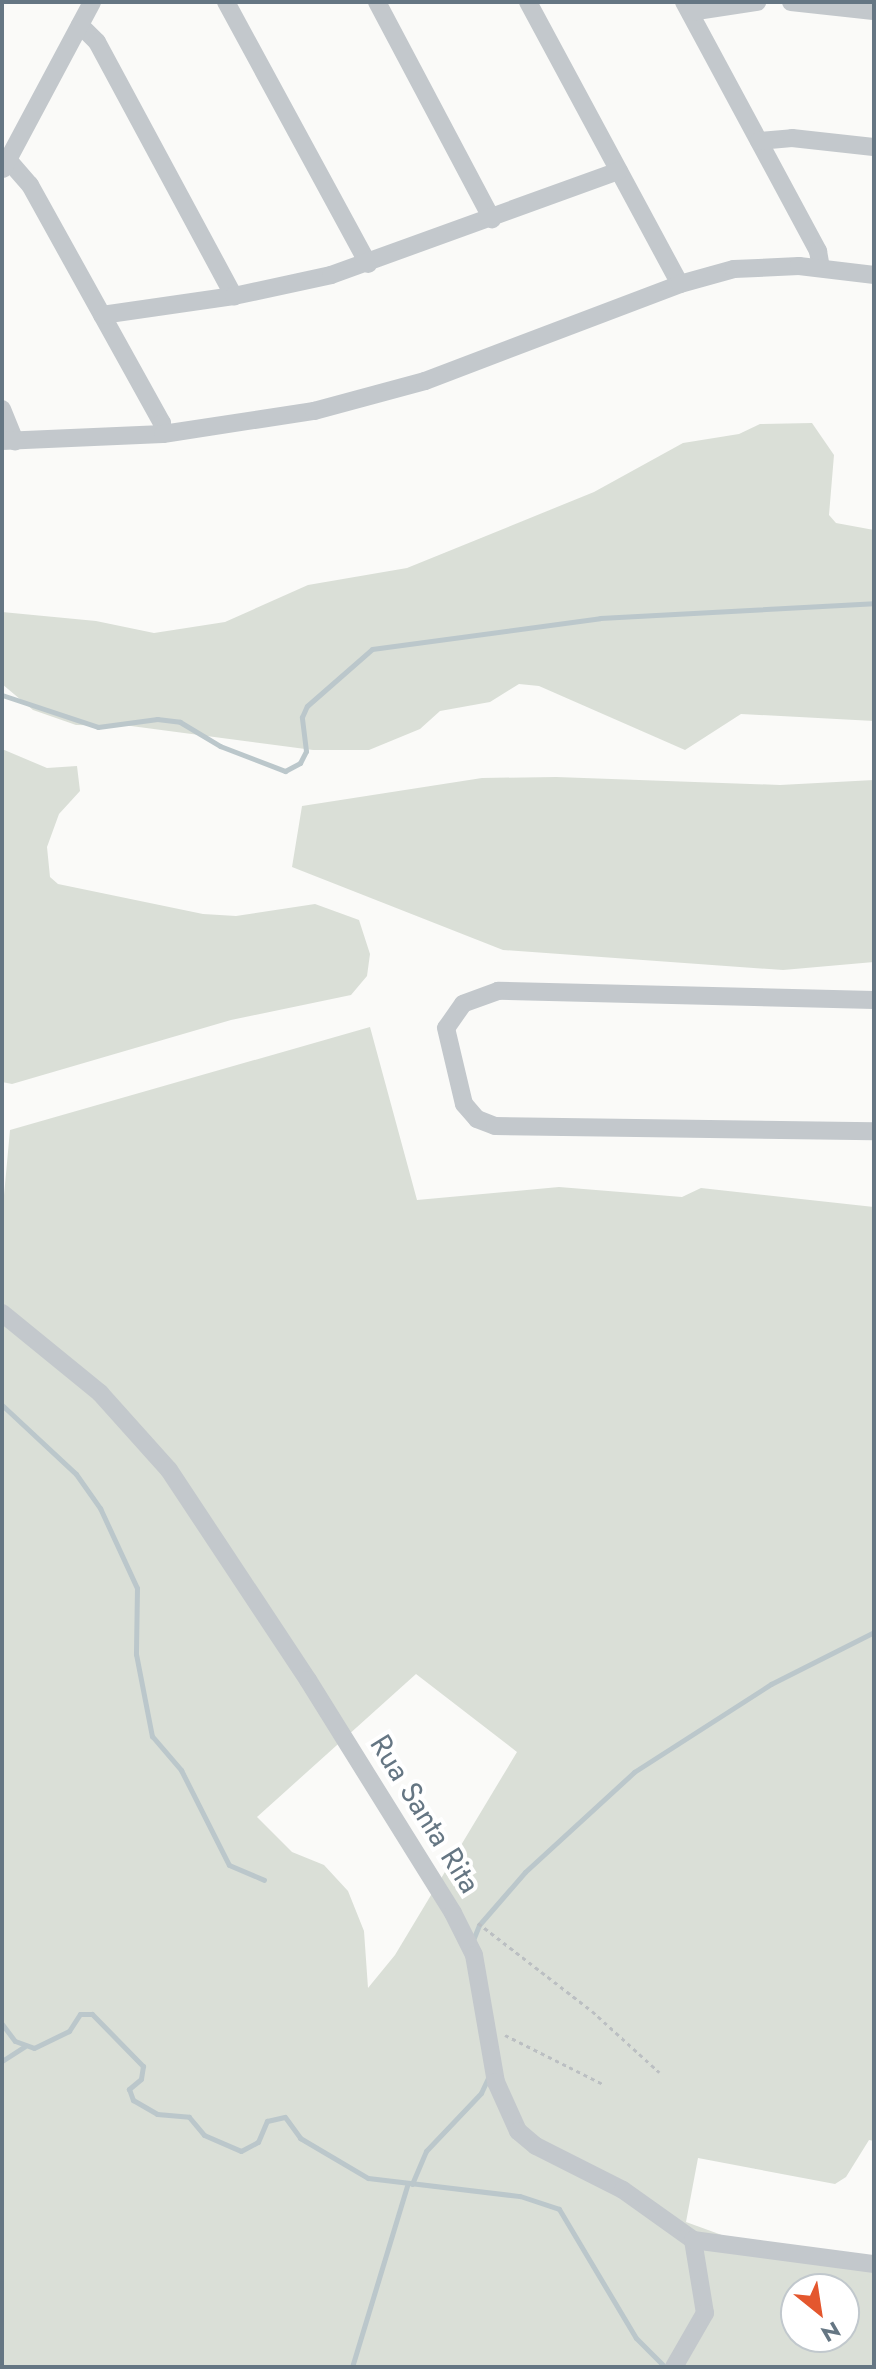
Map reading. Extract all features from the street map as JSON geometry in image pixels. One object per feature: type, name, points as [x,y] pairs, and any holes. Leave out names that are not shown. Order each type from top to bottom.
[{"type":"street","points":[[92,2],[5,166],[30,185],[162,423],[163,434]]},
{"type":"street","points":[[226,2],[368,264]]},
{"type":"street","points":[[377,2],[492,219]]},
{"type":"street","points":[[528,2],[680,284]]},
{"type":"street","points":[[757,2],[687,7],[818,251],[821,268]]},
{"type":"street","points":[[791,2],[874,11]]},
{"type":"street","points":[[80,25],[97,42],[234,296]]},
{"type":"street","points":[[759,141],[792,138],[874,147]]},
{"type":"street","points":[[102,315],[234,296],[368,264],[619,171]]},
{"type":"street","points":[[2,409],[8,441],[163,434],[314,411],[425,381],[680,284],[756,266],[821,268],[874,275]]},
{"type":"street","points":[[874,1000],[498,991],[463,1004],[446,1028],[464,1104],[477,1119],[495,1126],[874,1131]]},
{"type":"street","name":"Rua Santa Rita","points":[[2,1313],[100,1393],[169,1470],[453,1913],[474,1955],[503,2108],[518,2131],[536,2146],[623,2190],[693,2240]]},
{"type":"street","points":[[678,2361],[705,2313],[693,2240],[874,2264]]},
{"type":"path","points":[[453,1913],[469,1916],[592,2011],[659,2072]]},
{"type":"path","points":[[487,2026],[603,2084]]},
{"type":"shaded area","points":[[812,423],[834,455],[829,515],[836,523],[874,530],[874,721],[741,714],[685,750],[539,686],[519,684],[490,702],[440,711],[420,729],[369,750],[313,750],[131,726],[76,725],[33,710],[2,684],[2,612],[96,621],[154,633],[225,622],[308,585],[407,568],[594,492],[683,443],[739,434],[760,424]]},
{"type":"shaded area","points":[[2,749],[47,768],[77,766],[80,791],[59,814],[47,847],[50,877],[58,884],[203,914],[236,916],[315,904],[359,920],[370,954],[367,976],[351,995],[231,1020],[12,1084],[2,1082]]},
{"type":"shaded area","points":[[556,777],[780,785],[874,780],[874,962],[783,970],[503,950],[292,867],[302,806],[482,778]]},
{"type":"shaded area","points":[[370,1027],[417,1200],[559,1187],[682,1197],[701,1188],[874,1207],[874,2141],[869,2140],[846,2177],[835,2184],[698,2158],[686,2222],[741,2242],[874,2260],[874,2367],[2,2367],[2,1217],[10,1130]],"holes":[[[416,1674],[517,1752],[395,1955],[368,1988],[364,1931],[348,1891],[324,1865],[292,1852],[257,1817]]]},
{"type":"waterway","points":[[2,695],[98,727],[157,719],[180,722],[220,746],[285,771],[300,763],[306,751],[302,717],[307,706],[372,649],[600,618],[874,603]]},
{"type":"waterway","points":[[2,1405],[76,1474],[100,1508],[137,1588],[136,1654],[152,1736],[181,1770],[229,1865],[264,1880]]},
{"type":"waterway","points":[[473,1940],[479,1925],[525,1872],[634,1772],[771,1684],[874,1632]]},
{"type":"waterway","points":[[2,2024],[15,2041],[34,2048],[69,2031],[80,2014],[92,2014],[143,2066],[141,2079],[129,2089],[133,2100],[157,2114],[189,2117],[204,2135],[241,2151],[258,2142],[267,2121],[285,2117],[300,2138],[368,2178],[520,2196],[559,2209],[636,2338],[665,2367]]},
{"type":"waterway","points":[[2,2061],[25,2046]]},
{"type":"waterway","points":[[412,2184],[426,2151],[481,2093],[489,2076]]},
{"type":"waterway","points":[[352,2367],[408,2183]]}]
